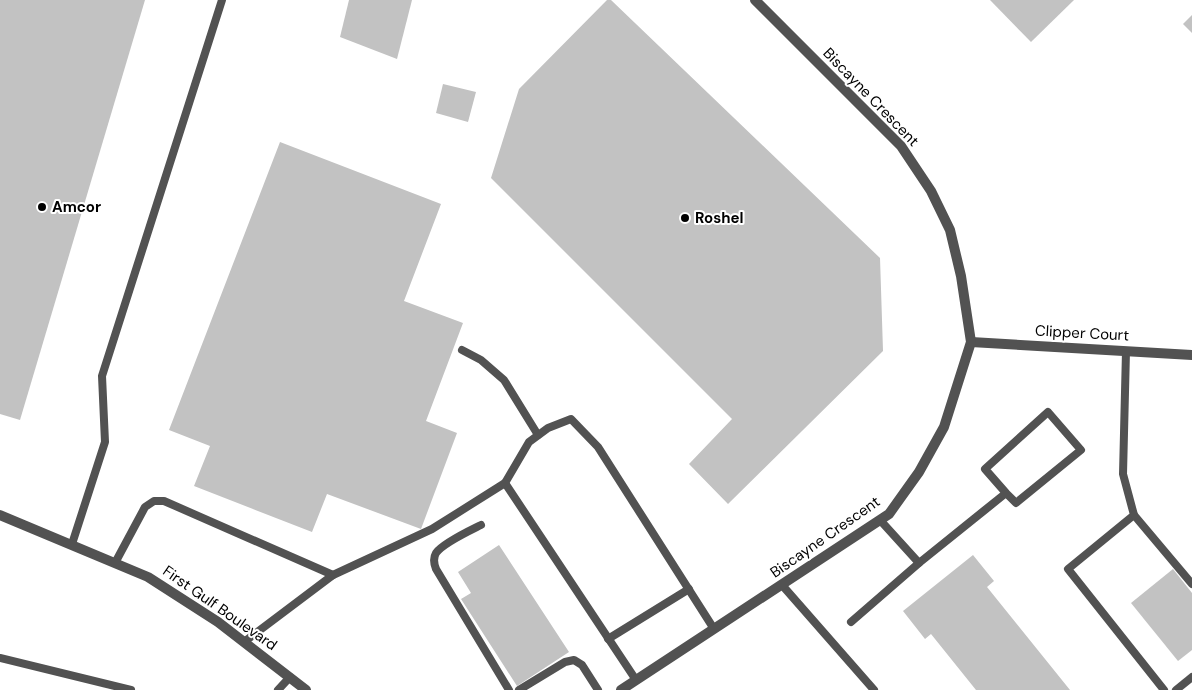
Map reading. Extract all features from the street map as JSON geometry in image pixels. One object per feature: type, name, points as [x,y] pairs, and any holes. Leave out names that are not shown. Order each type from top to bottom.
[{"type":"street","name":"Biscayne Crescent","points":[[621,690],[889,514],[920,472],[944,427],[971,342],[961,276],[950,230],[932,191],[901,146],[755,0]]},
{"type":"street","name":"Clipper Court","points":[[971,342],[1192,355]]},
{"type":"street","name":"First Gulf Boulevard","points":[[0,515],[148,577],[218,622],[306,690]]},
{"type":"lane","points":[[72,544],[105,442],[102,376],[222,0]]},
{"type":"lane","points":[[462,350],[481,360],[504,380],[538,435]]},
{"type":"lane","points":[[1126,351],[1123,474],[1134,515],[1192,584]]},
{"type":"lane","points":[[1048,412],[1081,450],[1016,503],[1006,493],[985,469],[1048,412]]},
{"type":"lane","points":[[244,642],[333,575],[432,529],[505,483],[529,442],[548,428],[571,419],[598,447],[714,629]]},
{"type":"lane","points":[[505,483],[636,680]]},
{"type":"lane","points":[[851,622],[919,563],[1006,493]]},
{"type":"lane","points":[[114,563],[145,507],[154,502],[164,501],[333,575]]},
{"type":"lane","points":[[1134,515],[1068,569],[1164,690]]},
{"type":"lane","points":[[880,520],[919,563]]},
{"type":"lane","points":[[480,525],[443,547],[436,554],[434,562],[436,569],[509,690]]},
{"type":"lane","points":[[782,585],[874,690]]},
{"type":"lane","points":[[608,639],[689,589]]},
{"type":"lane","points":[[0,658],[131,690]]},
{"type":"lane","points":[[519,690],[565,662],[574,660],[582,665],[598,690]]},
{"type":"lane","points":[[278,690],[290,677]]},
{"type":"lane","points":[[1176,690],[1192,677]]},
{"type":"building","name":"Amcor","points":[[0,0],[145,0],[20,420],[0,414]]},
{"type":"building","points":[[349,0],[412,0],[397,59],[340,37]]},
{"type":"building","name":"Roshel","points":[[607,0],[611,0],[880,258],[883,351],[728,504],[689,464],[732,419],[491,178],[519,89]]},
{"type":"building","points":[[990,0],[1074,0],[1031,42]]},
{"type":"building","points":[[1192,15],[1192,33],[1183,24]]},
{"type":"building","points":[[443,84],[476,92],[468,122],[436,113]]},
{"type":"building","points":[[280,142],[441,204],[404,301],[463,323],[426,421],[457,433],[421,529],[327,494],[312,532],[194,486],[210,446],[169,430]]},
{"type":"building","points":[[499,545],[569,652],[517,686],[461,599],[471,593],[458,572]]},
{"type":"building","points":[[973,555],[994,581],[987,587],[1070,690],[976,690],[931,634],[925,639],[903,611]]},
{"type":"building","points":[[1173,569],[1192,593],[1192,650],[1178,661],[1131,603]]},
{"type":"place","name":"Amcor","points":[[42,207]]},
{"type":"place","name":"Roshel","points":[[685,218]]}]
